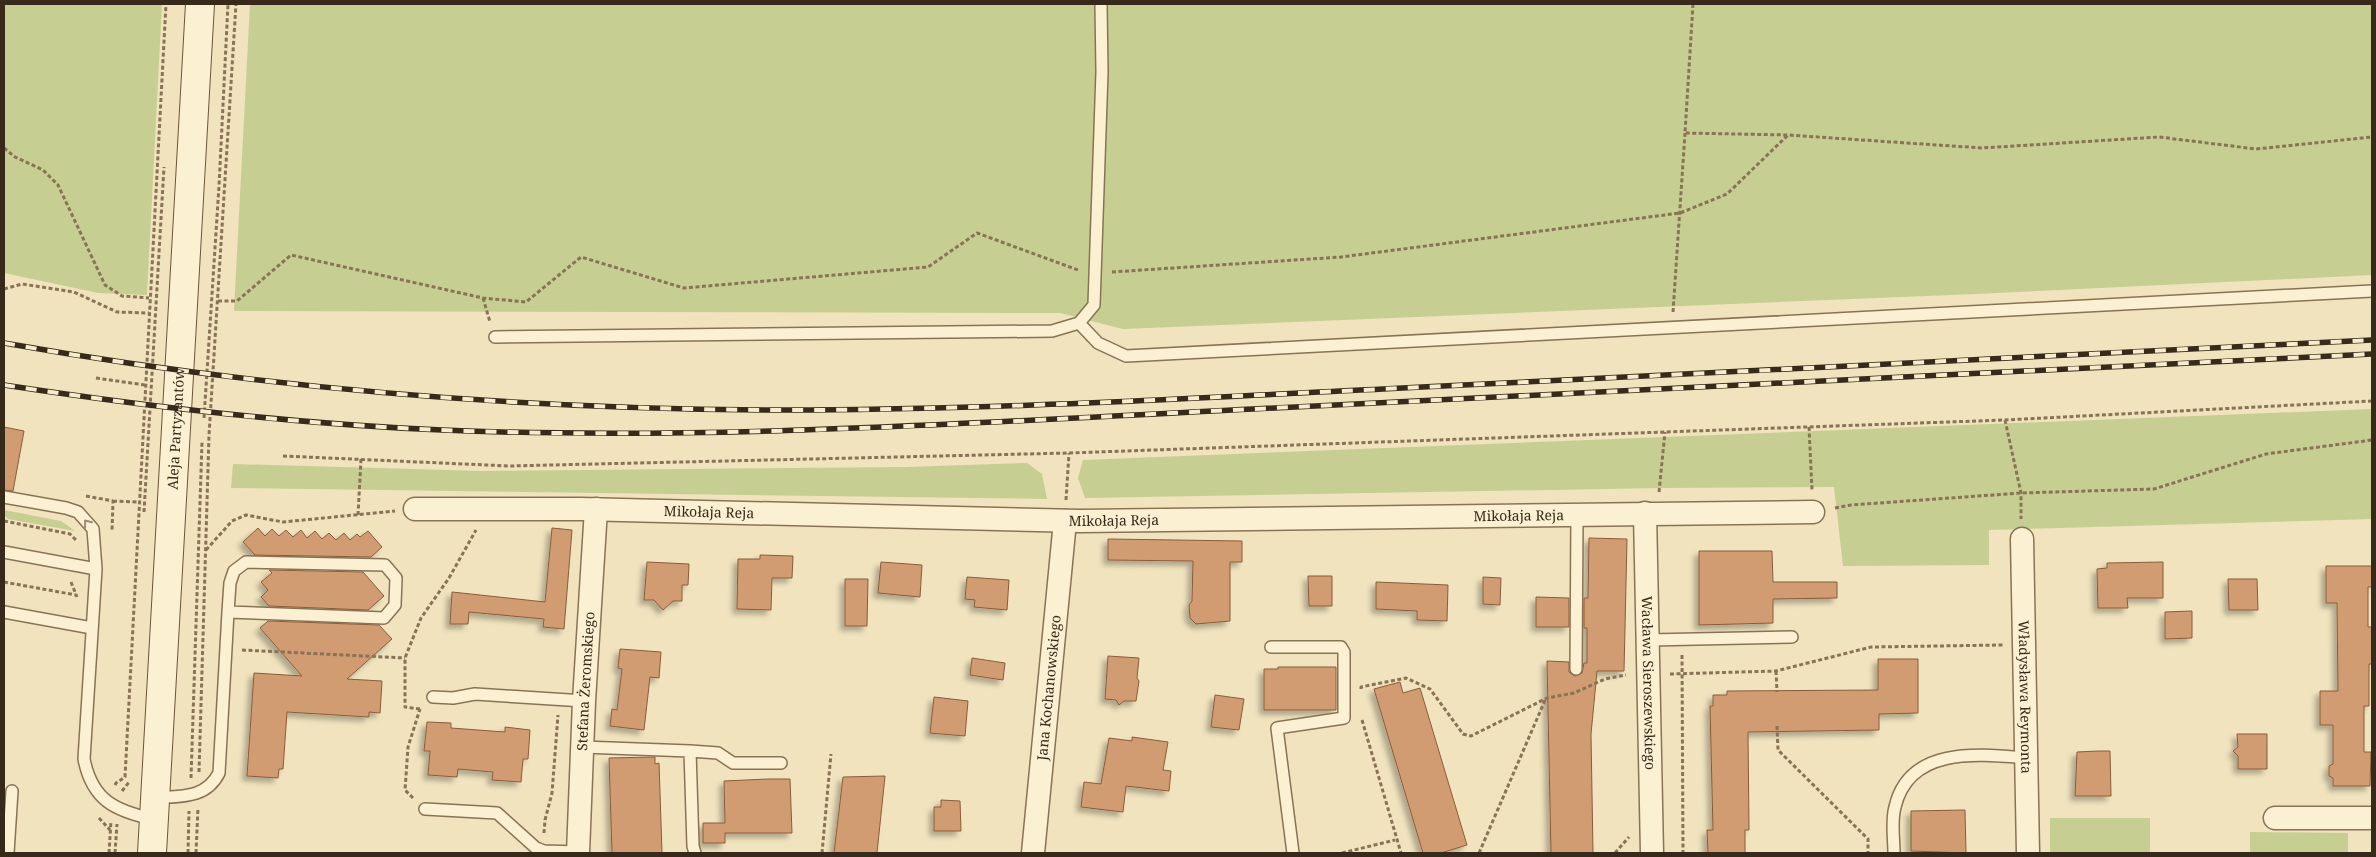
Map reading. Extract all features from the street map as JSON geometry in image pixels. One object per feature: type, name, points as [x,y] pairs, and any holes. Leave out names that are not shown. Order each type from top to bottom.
[{"type":"main road","name":"Aleja Partyzantów","points":[[152,853],[200,4]]},
{"type":"street","name":"Mikołaja Reja","points":[[415,509],[596,509],[1065,521],[1813,512]]},
{"type":"street","name":"Stefana Żeromskiego","points":[[578,853],[584,700],[596,509]]},
{"type":"street","name":"Wacława Sieroszewskiego","points":[[1645,514],[1652,853]]},
{"type":"street","name":"Jana Kochanowskiego","points":[[1033,853],[1065,521]]},
{"type":"street","name":"Władysława Reymonta","points":[[2022,539],[2028,853]]},
{"type":"street","points":[[2275,818],[2372,818]]},
{"type":"lane","points":[[494,338],[1052,331],[1079,323],[1094,305],[1102,72],[1101,4]]},
{"type":"lane","points":[[1079,323],[1098,343],[1126,356],[2372,291]]},
{"type":"lane","points":[[4,497],[66,508],[78,512],[93,530],[96,569],[84,759],[87,774],[93,784],[102,796],[119,811],[154,809],[206,790],[214,782],[218,773],[226,649],[228,612],[230,583],[234,571],[246,562],[385,565],[396,578],[395,606],[384,618],[228,612]]},
{"type":"lane","points":[[1576,668],[1577,514]]},
{"type":"lane","points":[[4,552],[96,569]]},
{"type":"lane","points":[[4,612],[92,628]]},
{"type":"lane","points":[[1648,640],[1792,637]]},
{"type":"lane","points":[[1271,647],[1341,647],[1344,652],[1344,718],[1277,728],[1293,853]]},
{"type":"lane","points":[[433,697],[453,698],[475,694],[584,700]]},
{"type":"lane","points":[[582,747],[690,751],[718,754],[733,763],[781,763]]},
{"type":"lane","points":[[690,751],[693,846],[695,853]]},
{"type":"lane","points":[[1894,853],[1894,808],[1898,796],[1921,768],[1935,760],[1952,756],[1987,755],[2026,758]]},
{"type":"lane","points":[[8,853],[12,791]]},
{"type":"lane","points":[[425,809],[497,813],[536,848],[544,851],[578,853]]},
{"type":"path","points":[[125,777],[138,502],[166,4]]},
{"type":"path","points":[[203,424],[219,186],[228,4]]},
{"type":"path","points":[[188,853],[194,793],[206,551],[209,434],[236,4]]},
{"type":"path","points":[[1672,328],[1693,4]]},
{"type":"path","points":[[1685,134],[1788,135],[1982,148],[2159,137],[2256,149],[2372,136]]},
{"type":"path","points":[[218,302],[237,301],[291,255],[483,298],[526,302],[581,257],[684,288],[928,268],[977,234],[1087,274],[1341,257],[1680,213],[1727,194],[1788,135]]},
{"type":"path","points":[[4,148],[15,157],[43,170],[58,185],[105,285],[122,296],[150,298]]},
{"type":"path","points":[[115,853],[121,792],[130,782],[164,159]]},
{"type":"path","points":[[4,289],[22,284],[74,292],[117,312],[149,313]]},
{"type":"path","points":[[483,298],[494,338]]},
{"type":"path","points":[[96,378],[145,385]]},
{"type":"path","points":[[283,456],[509,466],[1069,453],[2005,420],[2372,401]]},
{"type":"path","points":[[2005,420],[2021,493]]},
{"type":"path","points":[[1809,427],[1813,512],[1852,504],[2021,493],[2154,489],[2266,454],[2372,440]]},
{"type":"path","points":[[1645,514],[1661,490],[1665,432]]},
{"type":"path","points":[[196,853],[194,793],[203,434]]},
{"type":"path","points":[[1065,521],[1069,453]]},
{"type":"path","points":[[358,515],[361,459]]},
{"type":"path","points":[[113,501],[138,502]]},
{"type":"path","points":[[206,551],[232,521],[246,515],[283,522],[415,509]]},
{"type":"path","points":[[425,809],[405,790],[408,747],[420,709],[405,707],[405,658],[421,618],[448,578],[488,509]]},
{"type":"path","points":[[4,582],[76,595]]},
{"type":"path","points":[[1682,639],[1683,853]]},
{"type":"path","points":[[1362,696],[1361,687],[1406,678],[1430,689],[1464,734],[1471,736],[1547,698],[1574,694],[1604,679],[1649,674],[1776,671],[1871,648],[2024,645]]},
{"type":"path","points":[[226,649],[405,658]]},
{"type":"path","points":[[1776,671],[1777,692]]},
{"type":"path","points":[[1479,853],[1547,698]]},
{"type":"path","points":[[1362,715],[1362,725],[1395,840],[1401,853]]},
{"type":"path","points":[[1777,726],[1778,750],[1868,839],[1868,853]]},
{"type":"path","points":[[822,853],[831,754]]},
{"type":"path","points":[[1615,853],[1632,833]]},
{"type":"path","points":[[1342,853],[1395,840]]},
{"type":"green space","points":[[4,4],[162,4],[147,295],[98,293],[4,273]]},
{"type":"green space","points":[[250,4],[2372,4],[2372,275],[1976,294],[1123,329],[1060,313],[234,311]]},
{"type":"green space","points":[[2372,409],[2372,519],[1989,530],[1989,565],[1843,566],[1834,487],[1661,488],[1085,498],[1078,478],[1083,460]]},
{"type":"green space","points":[[1027,463],[1042,474],[1047,499],[231,488],[233,464],[482,471],[906,467]]},
{"type":"green space","points":[[4,510],[61,521],[75,531],[8,519],[4,515]]},
{"type":"green space","points":[[2050,818],[2150,818],[2150,853],[2050,853]]},
{"type":"green space","points":[[2250,832],[2348,833],[2348,853],[2250,853]]},
{"type":"building","points":[[4,427],[24,431],[13,491],[4,490]]},
{"type":"building","points":[[258,528],[265,536],[272,529],[279,536],[286,530],[293,537],[301,530],[307,538],[315,531],[322,539],[329,533],[336,540],[344,533],[350,540],[357,534],[360,537],[368,531],[382,547],[371,557],[255,555],[243,542]]},
{"type":"building","points":[[552,528],[572,530],[564,629],[543,627],[544,619],[469,612],[468,624],[450,624],[452,592],[545,602]]},
{"type":"building","points":[[1589,538],[1627,539],[1624,671],[1597,671],[1591,734],[1593,853],[1551,853],[1547,661],[1569,662],[1569,672],[1575,676],[1582,673],[1584,663],[1587,663],[1587,628],[1584,628],[1584,598],[1588,598]]},
{"type":"building","points":[[1108,539],[1242,541],[1242,562],[1230,562],[1230,621],[1196,624],[1190,618],[1189,605],[1192,601],[1193,561],[1108,560]]},
{"type":"building","points":[[1699,551],[1772,551],[1773,582],[1837,582],[1837,598],[1773,599],[1773,623],[1699,625]]},
{"type":"building","points":[[760,555],[793,556],[792,578],[772,578],[771,610],[737,609],[738,559],[760,559]]},
{"type":"building","points":[[647,562],[689,564],[688,585],[682,585],[682,601],[673,601],[663,610],[654,600],[644,600]]},
{"type":"building","points":[[881,562],[922,565],[920,597],[878,593]]},
{"type":"building","points":[[2163,562],[2163,598],[2127,598],[2128,608],[2098,608],[2097,569],[2107,568],[2107,563]]},
{"type":"building","points":[[2326,566],[2372,566],[2372,587],[2368,587],[2368,627],[2372,627],[2372,664],[2369,664],[2369,706],[2364,706],[2364,752],[2371,752],[2370,786],[2333,786],[2333,778],[2329,776],[2329,766],[2333,764],[2333,725],[2320,725],[2320,691],[2338,691],[2337,603],[2326,603]]},
{"type":"building","points":[[269,570],[363,572],[384,596],[368,610],[269,606],[261,597],[268,590],[261,582],[272,573]]},
{"type":"building","points":[[1308,576],[1332,576],[1332,606],[1309,606]]},
{"type":"building","points":[[967,577],[1009,580],[1007,610],[974,607],[975,600],[965,599]]},
{"type":"building","points":[[1483,577],[1501,578],[1500,605],[1483,604]]},
{"type":"building","points":[[845,579],[868,579],[867,626],[845,626]]},
{"type":"building","points":[[2228,579],[2257,579],[2258,610],[2229,610]]},
{"type":"building","points":[[1376,582],[1448,585],[1447,621],[1417,620],[1417,611],[1376,609]]},
{"type":"building","points":[[1536,597],[1569,598],[1569,627],[1536,627]]},
{"type":"building","points":[[2192,611],[2192,638],[2165,639],[2165,612]]},
{"type":"building","points":[[268,621],[379,625],[392,639],[347,679],[382,681],[380,713],[369,712],[369,717],[287,712],[283,769],[279,769],[278,778],[247,776],[254,673],[302,676],[260,628]]},
{"type":"building","points":[[620,649],[661,652],[659,678],[650,677],[644,730],[610,726],[612,709],[617,710],[622,669],[618,668]]},
{"type":"building","points":[[1108,656],[1139,658],[1137,678],[1139,681],[1136,701],[1124,701],[1119,705],[1116,700],[1105,699]]},
{"type":"building","points":[[972,658],[1005,663],[1003,680],[970,675]]},
{"type":"building","points":[[1878,659],[1918,659],[1918,713],[1879,714],[1879,730],[1748,732],[1749,830],[1745,830],[1745,853],[1708,853],[1707,830],[1713,830],[1710,706],[1713,706],[1713,695],[1727,695],[1727,691],[1878,690]]},
{"type":"building","points":[[1278,667],[1336,667],[1336,710],[1264,710],[1264,669],[1278,669]]},
{"type":"building","points":[[1400,682],[1403,693],[1420,688],[1467,845],[1441,853],[1423,853],[1374,689]]},
{"type":"building","points":[[1215,695],[1244,699],[1239,730],[1211,727]]},
{"type":"building","points":[[934,697],[968,701],[965,736],[930,733]]},
{"type":"building","points":[[427,722],[451,723],[451,728],[505,732],[505,727],[530,730],[528,759],[523,759],[521,782],[492,780],[493,772],[458,769],[457,777],[428,775],[430,751],[424,751]]},
{"type":"building","points":[[2237,734],[2267,734],[2267,769],[2238,769],[2238,756],[2233,751],[2238,747]]},
{"type":"building","points":[[1132,737],[1168,742],[1163,770],[1171,771],[1169,791],[1126,786],[1123,812],[1081,807],[1084,782],[1101,784],[1109,738],[1132,741]]},
{"type":"building","points":[[2110,751],[2111,796],[2075,796],[2077,752]]},
{"type":"building","points":[[655,757],[655,764],[659,763],[662,853],[612,853],[609,758]]},
{"type":"building","points":[[885,776],[877,853],[834,853],[843,777]]},
{"type":"building","points":[[790,779],[792,833],[725,833],[725,843],[703,843],[703,823],[725,823],[724,781]]},
{"type":"building","points":[[941,800],[960,801],[961,831],[934,831],[934,807],[941,807]]},
{"type":"building","points":[[1965,810],[1966,853],[1911,851],[1911,811]]},
{"type":"railway","points":[[4,343],[204,373],[406,394],[608,407],[811,410],[954,408],[1169,399],[2372,340]]},
{"type":"railway","points":[[4,385],[222,414],[332,424],[543,433],[746,432],[949,424],[2372,354]]}]
